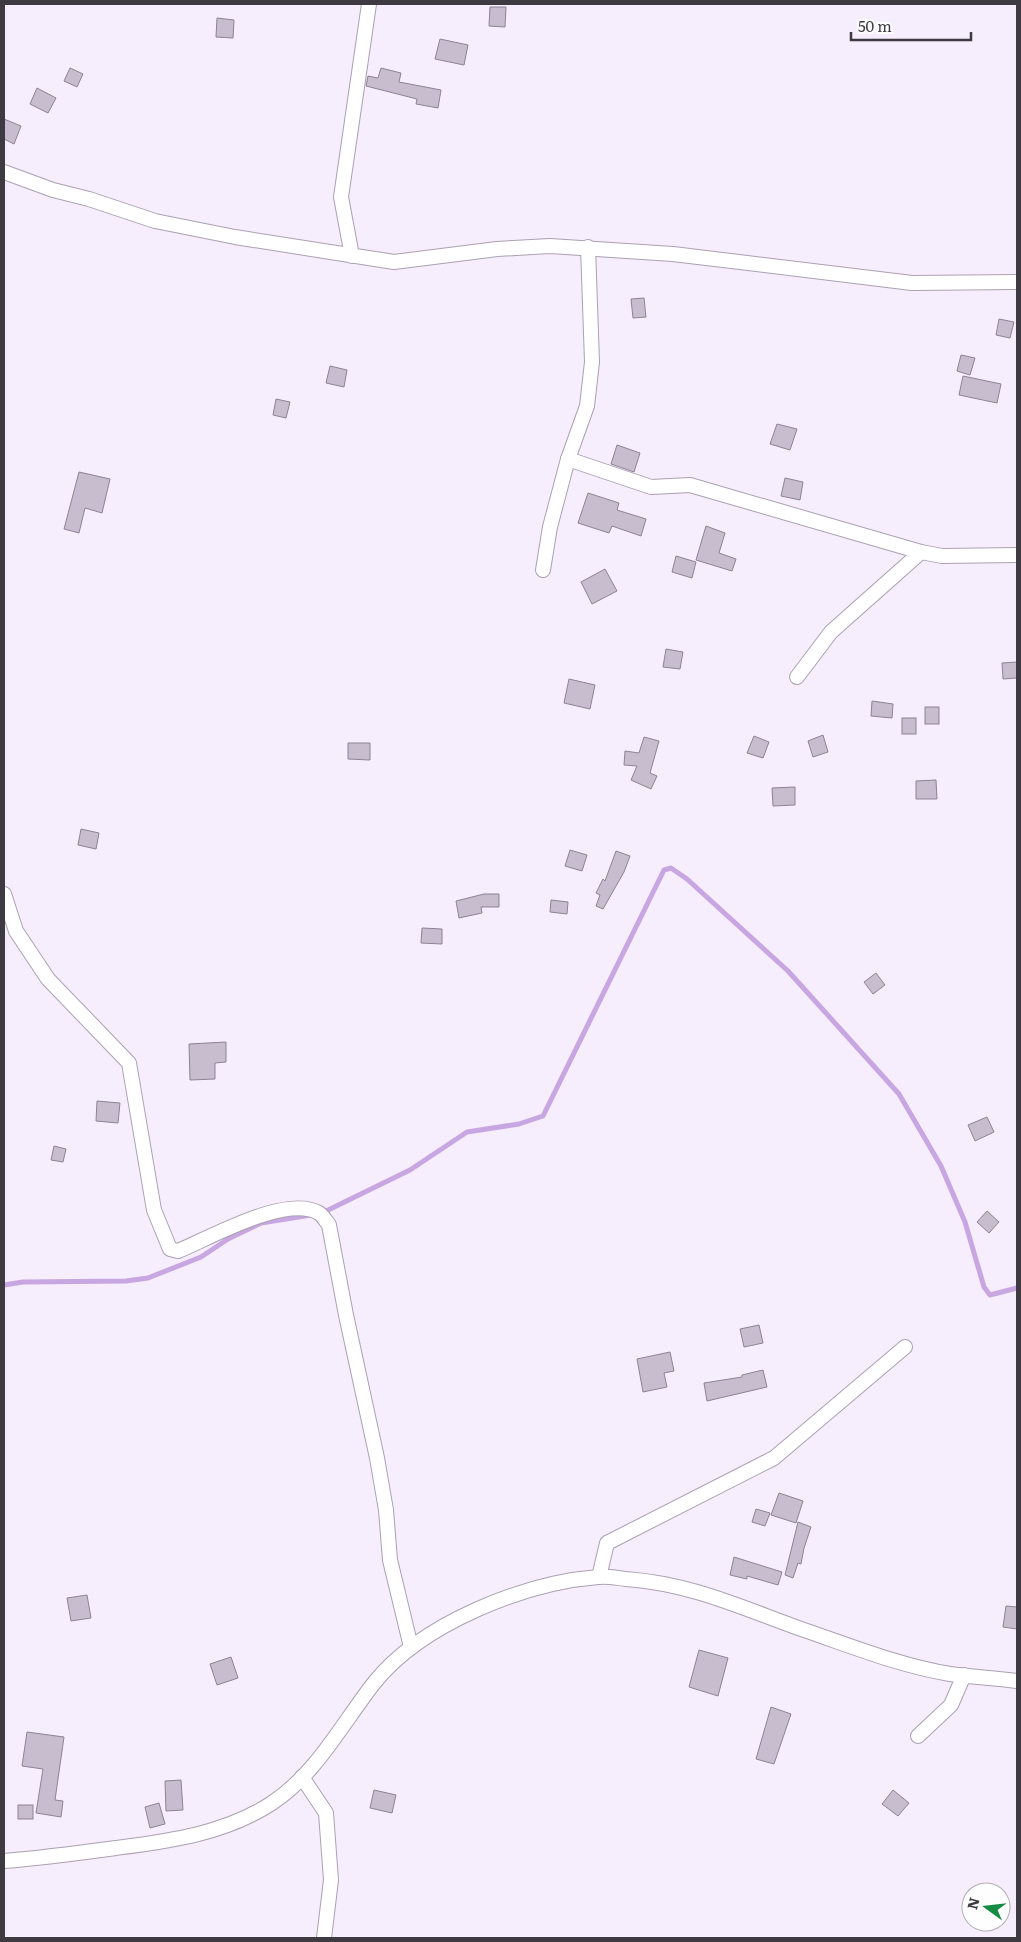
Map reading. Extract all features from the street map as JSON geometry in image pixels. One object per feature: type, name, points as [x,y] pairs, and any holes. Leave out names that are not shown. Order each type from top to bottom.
[{"type":"street","points":[[352,256],[341,197],[369,4]]},
{"type":"street","points":[[4,172],[53,190],[89,199],[155,221],[235,237],[394,262],[497,249],[550,246],[588,247],[682,255],[912,283],[1017,282]]},
{"type":"street","points":[[543,570],[550,527],[568,459],[587,406],[592,362],[588,247]]},
{"type":"street","points":[[568,459],[651,487],[690,485],[921,552],[942,556],[1017,554]]},
{"type":"street","points":[[797,677],[831,632],[921,552]]},
{"type":"street","points":[[4,894],[16,931],[48,979],[129,1063],[154,1210],[170,1249],[178,1251],[267,1213],[310,1210],[321,1214],[329,1225],[346,1315],[377,1458],[386,1510],[390,1560],[411,1646]]},
{"type":"street","points":[[599,1577],[607,1543],[774,1458],[905,1347]]},
{"type":"street","points":[[4,1861],[178,1840],[224,1826],[272,1803],[302,1777],[339,1734],[375,1682],[411,1646],[461,1618],[527,1590],[599,1577],[662,1582],[726,1600],[803,1629],[884,1656],[948,1674],[1017,1681]]},
{"type":"street","points":[[918,1736],[951,1705],[964,1675]]},
{"type":"street","points":[[302,1777],[326,1813],[331,1880],[324,1938]]},
{"type":"building","points":[[490,7],[506,7],[505,27],[489,26]]},
{"type":"building","points":[[217,18],[234,20],[233,38],[216,37]]},
{"type":"building","points":[[440,39],[468,45],[464,65],[435,59]]},
{"type":"building","points":[[70,68],[83,74],[77,87],[64,81]]},
{"type":"building","points":[[381,68],[401,73],[399,82],[441,90],[438,108],[416,104],[417,99],[366,86],[368,76],[378,78]]},
{"type":"building","points":[[37,88],[56,98],[48,113],[30,104]]},
{"type":"building","points":[[4,119],[21,126],[14,144],[4,139]]},
{"type":"building","points":[[644,298],[646,317],[633,318],[631,299]]},
{"type":"building","points":[[999,319],[1014,322],[1010,338],[996,335]]},
{"type":"building","points":[[961,355],[975,358],[970,375],[957,371]]},
{"type":"building","points":[[330,366],[347,370],[344,387],[326,383]]},
{"type":"building","points":[[963,376],[1001,384],[997,403],[959,395]]},
{"type":"building","points":[[276,399],[290,402],[286,418],[273,415]]},
{"type":"building","points":[[777,424],[797,429],[790,450],[770,444]]},
{"type":"building","points":[[617,445],[640,453],[634,472],[611,464]]},
{"type":"building","points":[[79,472],[110,479],[102,513],[85,508],[79,533],[64,529]]},
{"type":"building","points":[[785,478],[803,482],[800,500],[781,496]]},
{"type":"building","points":[[588,493],[619,503],[617,510],[646,519],[641,536],[612,526],[609,533],[578,523]]},
{"type":"building","points":[[706,526],[725,533],[719,553],[736,559],[732,571],[696,560]]},
{"type":"building","points":[[676,556],[696,562],[692,578],[672,572]]},
{"type":"building","points":[[605,569],[617,591],[592,604],[581,582]]},
{"type":"building","points":[[666,649],[683,652],[680,669],[663,667]]},
{"type":"building","points":[[1017,662],[1017,678],[1003,679],[1002,663]]},
{"type":"building","points":[[569,679],[595,685],[590,709],[564,703]]},
{"type":"building","points":[[872,701],[893,704],[892,718],[871,716]]},
{"type":"building","points":[[925,707],[939,707],[939,724],[925,724]]},
{"type":"building","points":[[902,718],[916,718],[916,734],[902,734]]},
{"type":"building","points":[[823,735],[828,752],[813,757],[808,741]]},
{"type":"building","points":[[754,736],[769,742],[763,758],[747,753]]},
{"type":"building","points":[[644,737],[659,741],[650,773],[657,776],[651,789],[631,780],[637,766],[624,765],[625,751],[639,753]]},
{"type":"building","points":[[348,743],[370,743],[370,760],[348,759]]},
{"type":"building","points":[[936,780],[937,799],[916,799],[916,781]]},
{"type":"building","points":[[795,787],[795,805],[773,806],[772,788]]},
{"type":"building","points":[[81,829],[99,833],[96,849],[78,845]]},
{"type":"building","points":[[570,850],[587,855],[582,871],[565,866]]},
{"type":"building","points":[[616,851],[630,856],[624,872],[603,909],[596,906],[600,895],[596,893],[603,879],[605,881]]},
{"type":"building","points":[[484,894],[499,894],[499,907],[481,907],[482,913],[459,918],[456,901]]},
{"type":"building","points":[[551,900],[568,902],[567,914],[550,912]]},
{"type":"building","points":[[422,928],[442,929],[442,944],[421,943]]},
{"type":"building","points":[[876,973],[885,985],[873,994],[864,982]]},
{"type":"building","points":[[226,1042],[226,1062],[215,1063],[215,1079],[190,1080],[189,1044]]},
{"type":"building","points":[[97,1101],[120,1103],[118,1123],[96,1121]]},
{"type":"building","points":[[987,1117],[994,1132],[975,1141],[968,1125]]},
{"type":"building","points":[[54,1146],[66,1149],[63,1162],[51,1160]]},
{"type":"building","points":[[987,1211],[999,1222],[989,1233],[977,1222]]},
{"type":"building","points":[[759,1325],[763,1343],[744,1347],[740,1329]]},
{"type":"building","points":[[670,1352],[674,1371],[664,1373],[667,1387],[643,1392],[637,1359]]},
{"type":"building","points":[[763,1370],[767,1387],[707,1401],[704,1383],[742,1377],[742,1375]]},
{"type":"building","points":[[779,1493],[803,1501],[796,1523],[771,1515]]},
{"type":"building","points":[[756,1509],[770,1513],[765,1526],[752,1522]]},
{"type":"building","points":[[798,1522],[811,1527],[801,1564],[798,1563],[793,1578],[785,1575]]},
{"type":"building","points":[[734,1557],[782,1572],[778,1585],[747,1576],[747,1579],[730,1575]]},
{"type":"building","points":[[87,1595],[91,1618],[71,1621],[67,1598]]},
{"type":"building","points":[[1006,1606],[1017,1607],[1017,1629],[1003,1627]]},
{"type":"building","points":[[699,1650],[728,1658],[718,1696],[689,1687]]},
{"type":"building","points":[[231,1657],[238,1678],[217,1685],[210,1664]]},
{"type":"building","points":[[771,1707],[791,1714],[774,1764],[756,1759]]},
{"type":"building","points":[[27,1732],[64,1737],[55,1800],[63,1801],[61,1817],[36,1813],[43,1769],[22,1766]]},
{"type":"building","points":[[181,1780],[183,1810],[166,1811],[165,1781]]},
{"type":"building","points":[[374,1790],[396,1795],[392,1813],[370,1808]]},
{"type":"building","points":[[893,1790],[909,1803],[898,1816],[882,1804]]},
{"type":"building","points":[[159,1803],[165,1824],[150,1828],[145,1807]]},
{"type":"building","points":[[18,1805],[33,1805],[33,1819],[18,1819]]},
{"type":"waterway","points":[[322,1213],[410,1170],[467,1132],[519,1124],[543,1116],[664,870],[671,868],[687,879],[788,971],[899,1094],[941,1166],[965,1222],[984,1287],[990,1295],[1017,1288]]},
{"type":"waterway","points":[[4,1285],[23,1282],[126,1281],[148,1278],[201,1257],[228,1239],[261,1223],[311,1215]]}]
